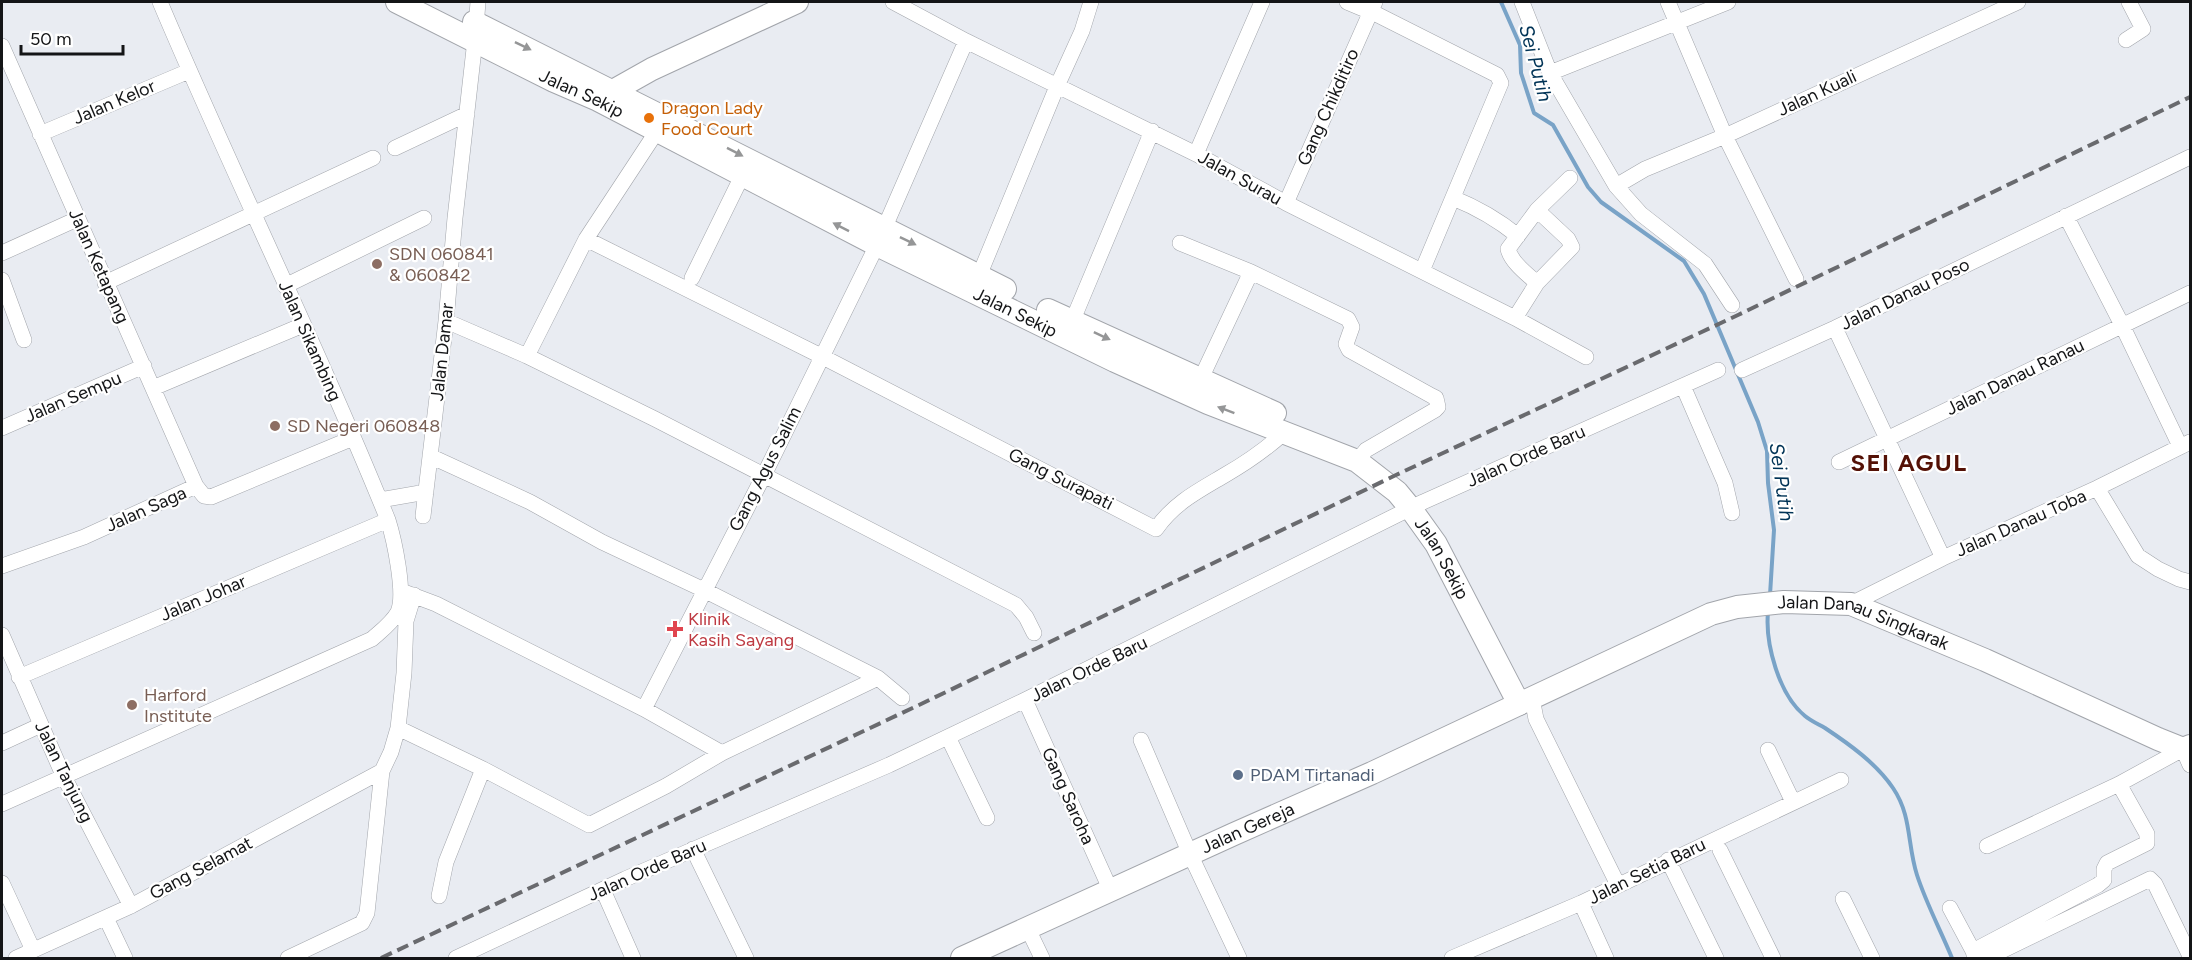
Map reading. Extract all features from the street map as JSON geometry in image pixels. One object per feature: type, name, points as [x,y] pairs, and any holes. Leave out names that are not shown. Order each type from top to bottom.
[{"type":"street","name":"Jalan Sikambing","points":[[2,804],[372,639],[387,626],[406,593],[388,520],[380,500],[255,213],[159,2]]},
{"type":"street","name":"Jalan Sekip","points":[[397,2],[476,21]]},
{"type":"street","name":"Jalan Sekip","points":[[433,2],[476,21],[605,95],[1115,361],[1197,388],[1361,456]]},
{"type":"street","points":[[605,95],[652,69],[797,2]]},
{"type":"street","name":"Jalan Surau","points":[[893,2],[966,41],[1058,84],[1197,154],[1286,203],[1515,318],[1586,357]]},
{"type":"street","points":[[979,276],[1082,31],[1091,2]]},
{"type":"street","points":[[1197,154],[1263,2]]},
{"type":"street","points":[[1347,2],[1372,6],[1500,78],[1501,87],[1422,271]]},
{"type":"street","points":[[1522,2],[1550,73],[1616,186],[1641,214],[1705,264],[1732,305]]},
{"type":"street","points":[[1668,2],[1725,136],[1796,279]]},
{"type":"street","points":[[1550,73],[1728,2]]},
{"type":"street","name":"Jalan Kuali","points":[[1616,186],[1645,169],[1725,136],[1987,8],[2018,2]]},
{"type":"street","points":[[2126,40],[2143,29],[2129,2]]},
{"type":"street","name":"Gang Chikditiro","points":[[1286,203],[1372,6]]},
{"type":"street","name":"Jalan Damar","points":[[423,516],[446,321],[476,21]]},
{"type":"street","name":"Gang Agus Salim","points":[[645,709],[881,237],[966,41]]},
{"type":"street","name":"Jalan Ketapang","points":[[2,46],[196,486]]},
{"type":"street","name":"Jalan Kelor","points":[[40,134],[189,71]]},
{"type":"street","name":"Jalan Sekip","points":[[605,95],[657,130],[742,176],[881,237],[979,276],[1285,432],[1381,461],[1417,505],[1442,526],[1618,885]]},
{"type":"street","points":[[395,148],[467,114]]},
{"type":"street","points":[[527,356],[586,239],[657,130]]},
{"type":"street","points":[[1072,322],[1152,131]]},
{"type":"street","name":"Jalan Danau Poso","points":[[1742,370],[1835,328],[2190,157]]},
{"type":"street","points":[[105,283],[373,158]]},
{"type":"street","points":[[692,278],[742,176]]},
{"type":"street","points":[[1537,283],[1508,252],[1508,249],[1537,210],[1570,177]]},
{"type":"street","points":[[1453,198],[1490,215],[1518,236]]},
{"type":"street","points":[[1515,318],[1537,283],[1572,247],[1568,239],[1537,210]]},
{"type":"street","points":[[2066,216],[2185,444]]},
{"type":"street","points":[[285,286],[424,218]]},
{"type":"street","points":[[2,253],[77,219]]},
{"type":"street","points":[[586,239],[821,356]]},
{"type":"street","points":[[1180,243],[1251,272],[1348,319],[1352,327],[1346,344],[1348,350],[1436,398],[1438,406],[1435,411],[1361,456]]},
{"type":"street","points":[[1197,388],[1251,272]]},
{"type":"street","points":[[2,279],[24,340]]},
{"type":"street","name":"Jalan Danau Ranau","points":[[1839,462],[2190,293]]},
{"type":"street","points":[[446,321],[527,356],[1016,605],[1026,617],[1034,633]]},
{"type":"street","points":[[153,387],[303,325]]},
{"type":"street","points":[[1835,328],[1942,558]]},
{"type":"street","name":"Gang Surapati","points":[[821,356],[1156,529],[1178,503],[1264,451],[1285,432]]},
{"type":"street","name":"Jalan Sempu","points":[[2,428],[144,366]]},
{"type":"street","name":"Jalan Orde Baru","points":[[464,957],[693,849],[889,765],[1417,505],[1718,370]]},
{"type":"street","points":[[1683,386],[1725,483],[1732,513]]},
{"type":"street","name":"Jalan Saga","points":[[2,566],[84,537],[196,486],[204,496],[211,497],[353,438]]},
{"type":"street","name":"Jalan Danau Toba","points":[[1851,604],[1942,558],[2097,488],[2185,444]]},
{"type":"street","points":[[430,456],[530,502],[602,542],[704,590],[878,678],[902,698]]},
{"type":"street","points":[[2097,488],[2138,556],[2168,574],[2190,582]]},
{"type":"street","points":[[380,500],[426,492]]},
{"type":"street","name":"Jalan Johar","points":[[19,676],[388,520]]},
{"type":"street","points":[[288,958],[362,923],[367,913],[382,771],[391,752],[398,728],[404,673],[406,593],[436,604],[645,709],[722,753]]},
{"type":"street","name":"Jalan Danau Singkarak","points":[[1529,707],[1711,614],[1755,604],[1784,602],[1851,604],[1985,660],[2188,753]]},
{"type":"street","name":"Jalan Tanjung","points":[[2,635],[63,775],[131,906]]},
{"type":"street","points":[[398,728],[483,769],[589,825],[666,786],[722,753],[878,678]]},
{"type":"street","name":"Gang Saroha","points":[[1025,700],[1111,891]]},
{"type":"street","name":"Jalan Gereja","points":[[962,958],[1372,773],[1529,707]]},
{"type":"street","points":[[2,744],[40,725]]},
{"type":"street","points":[[948,737],[987,818]]},
{"type":"street","points":[[1141,740],[1190,854],[1239,958]]},
{"type":"street","points":[[1768,750],[1793,802]]},
{"type":"street","points":[[1987,846],[2188,753]]},
{"type":"street","points":[[439,896],[446,862],[483,769]]},
{"type":"street","name":"Gang Selamat","points":[[16,958],[131,906],[382,771]]},
{"type":"street","name":"Jalan Setia Baru","points":[[1452,958],[1581,903],[1841,780]]},
{"type":"street","points":[[1950,908],[1974,955],[2098,885],[2104,880],[2104,869],[2107,863],[2147,843],[2147,834],[2119,784]]},
{"type":"street","points":[[693,849],[746,958]]},
{"type":"street","points":[[1720,850],[1773,958]]},
{"type":"street","points":[[1668,860],[1716,958]]},
{"type":"street","points":[[1987,958],[2150,879],[2155,884],[2190,956]]},
{"type":"street","points":[[2,883],[33,950]]},
{"type":"street","points":[[603,890],[633,958]]},
{"type":"street","points":[[1843,899],[1872,958]]},
{"type":"street","points":[[1581,903],[1606,958]]},
{"type":"street","points":[[106,918],[125,958]]},
{"type":"street","points":[[1028,929],[1042,958]]},
{"type":"waterway","name":"Sei Putih","points":[[1501,2],[1520,45],[1521,73],[1534,113],[1553,125],[1588,187],[1601,202],[1684,261],[1704,294],[1758,422],[1767,451],[1768,483],[1774,530],[1770,595]]},
{"type":"waterway","name":"Sei Putih","points":[[1768,612],[1769,639],[1776,668],[1781,682],[1796,707],[1807,718],[1825,728],[1870,762],[1886,779],[1899,799],[1906,820],[1917,875],[1952,958]]},
{"type":"railway","points":[[381,958],[919,705],[2190,97]]},
{"type":"place","name":"Dragon Lady Food Court","points":[[649,118]]},
{"type":"place","name":"SDN 060841 & 060842","points":[[377,264]]},
{"type":"place","name":"SD Negeri 060848","points":[[275,426]]},
{"type":"place","name":"Klinik Kasih Sayang","points":[[675,629]]},
{"type":"place","name":"Harford Institute","points":[[132,705]]},
{"type":"place","name":"PDAM Tirtanadi","points":[[1238,775]]},
{"type":"district","name":"SEI AGUL","points":[[1909,463]]}]
